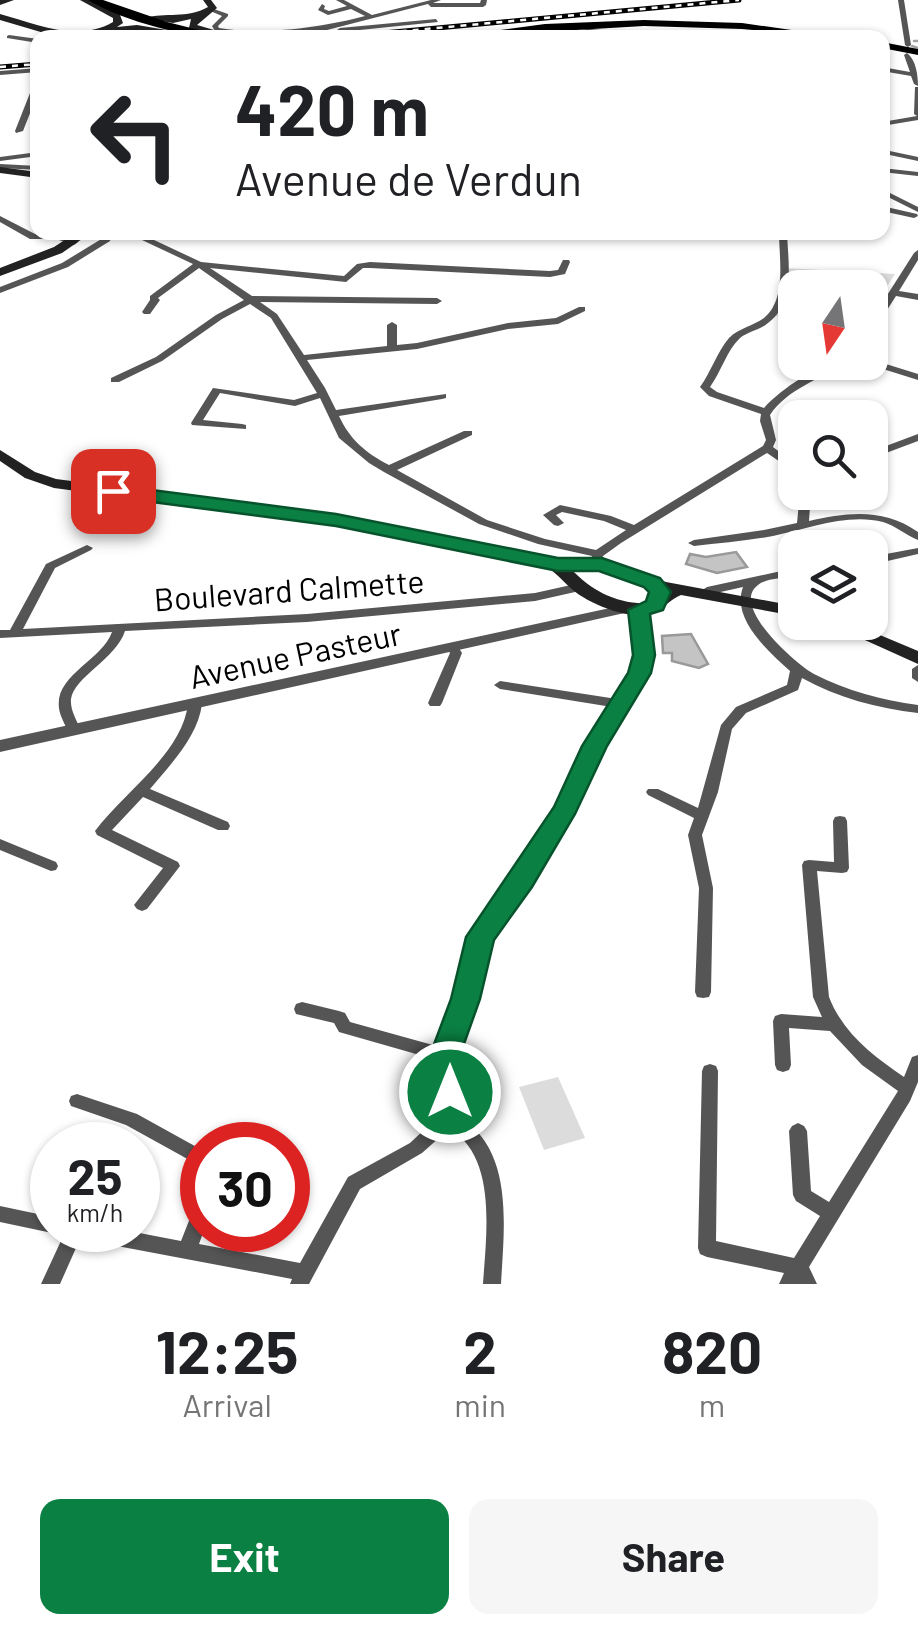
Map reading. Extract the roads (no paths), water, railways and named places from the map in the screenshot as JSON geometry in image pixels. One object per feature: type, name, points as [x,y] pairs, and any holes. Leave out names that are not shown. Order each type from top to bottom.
[{"type":"main road","points":[[0,2],[10,0]]},
{"type":"main road","points":[[84,0],[117,17],[118,24],[106,30]]},
{"type":"main road","points":[[84,0],[172,30]]},
{"type":"main road","points":[[93,0],[152,19],[207,8]]},
{"type":"main road","points":[[93,0],[185,30]]},
{"type":"main road","points":[[203,30],[195,28],[192,22],[207,8]]},
{"type":"main road","points":[[511,30],[669,20],[787,30]]},
{"type":"main road","points":[[558,30],[638,23],[766,30]]},
{"type":"main road","points":[[6,30],[28,26],[43,30]]},
{"type":"main road","points":[[117,30],[157,30]]},
{"type":"main road","points":[[0,165],[30,171]]},
{"type":"main road","points":[[0,272],[76,240]]},
{"type":"main road","points":[[0,454],[30,475],[54,483],[349,522],[580,568],[665,590],[707,592],[778,607]]},
{"type":"main road","points":[[580,568],[602,606],[651,608],[665,590]]},
{"type":"main road","points":[[873,640],[918,658]]},
{"type":"main road","points":[[884,645],[918,668]]},
{"type":"street","points":[[339,0],[371,18]]},
{"type":"street","points":[[327,28],[438,0]]},
{"type":"street","points":[[422,1],[476,7],[484,0]]},
{"type":"street","points":[[890,122],[918,116],[913,49],[901,0]]},
{"type":"street","points":[[319,18],[332,15],[321,10],[322,6]]},
{"type":"street","points":[[207,8],[226,15],[215,26],[221,30]]},
{"type":"street","points":[[328,13],[348,8]]},
{"type":"street","points":[[276,30],[364,30],[436,22]]},
{"type":"street","points":[[6,30],[30,39]]},
{"type":"street","points":[[890,69],[916,74]]},
{"type":"street","points":[[0,74],[30,71]]},
{"type":"street","points":[[20,131],[30,104]]},
{"type":"street","points":[[890,125],[907,128]]},
{"type":"street","points":[[890,152],[918,159]]},
{"type":"street","points":[[0,165],[30,156]]},
{"type":"street","points":[[890,171],[918,174]]},
{"type":"street","points":[[890,196],[918,214]]},
{"type":"street","points":[[890,209],[918,214]]},
{"type":"street","points":[[0,218],[30,236]]},
{"type":"street","points":[[68,240],[74,242]]},
{"type":"street","points":[[58,250],[76,250],[94,240]]},
{"type":"street","points":[[0,290],[65,266],[105,240]]},
{"type":"street","points":[[147,240],[200,264],[274,316],[348,442],[388,470],[483,522],[542,542],[580,568]]},
{"type":"street","points":[[766,412],[713,394],[705,387],[734,340],[767,321],[780,305],[786,248],[782,240]]},
{"type":"street","points":[[888,304],[900,277],[918,254]]},
{"type":"street","points":[[148,312],[155,300],[152,298],[200,264],[346,279],[360,266],[370,265],[550,274],[562,272],[566,262]]},
{"type":"street","points":[[895,294],[918,297]]},
{"type":"street","points":[[115,380],[159,359],[219,316],[252,299],[437,301]]},
{"type":"street","points":[[302,358],[430,344],[508,326],[558,320],[582,309]]},
{"type":"street","points":[[392,325],[392,348]]},
{"type":"street","points":[[888,366],[918,376]]},
{"type":"street","points":[[905,370],[918,368]]},
{"type":"street","points":[[766,412],[808,380]]},
{"type":"street","points":[[242,427],[196,423],[218,390],[295,403],[323,394]]},
{"type":"street","points":[[332,414],[442,396]]},
{"type":"street","points":[[766,412],[771,440],[766,448],[778,456]]},
{"type":"street","points":[[388,470],[468,434]]},
{"type":"street","points":[[888,449],[918,437]]},
{"type":"street","name":"Boulevard Calmette","points":[[7,634],[307,618],[535,597],[766,448]]},
{"type":"street","points":[[558,523],[549,514],[560,508],[607,518],[635,530]]},
{"type":"street","points":[[803,525],[804,510]]},
{"type":"street","points":[[694,543],[846,517],[875,517],[904,525],[918,538]]},
{"type":"street","points":[[7,634],[47,570],[87,548]]},
{"type":"street","points":[[888,557],[918,550]]},
{"type":"street","points":[[707,592],[778,575]]},
{"type":"street","points":[[755,580],[746,587],[744,599],[753,620],[777,653],[796,670],[819,684],[864,698],[918,708]]},
{"type":"street","name":"Avenue Pasteur","points":[[0,746],[454,648],[602,606]]},
{"type":"street","points":[[187,1252],[302,1279],[354,1183],[416,1148],[448,1119],[451,1106],[445,1055],[466,999],[480,937],[522,880],[566,808],[594,746],[640,673],[644,655],[632,609]]},
{"type":"street","points":[[74,730],[65,698],[74,683],[113,646],[120,627]]},
{"type":"street","points":[[435,703],[456,652],[454,648]]},
{"type":"street","points":[[918,668],[918,678]]},
{"type":"street","points":[[702,992],[706,888],[694,835],[726,728],[741,710],[793,687],[796,670]]},
{"type":"street","points":[[500,685],[620,704]]},
{"type":"street","points":[[142,905],[174,866],[102,831],[143,792],[196,718],[196,704]]},
{"type":"street","points":[[143,792],[223,826]]},
{"type":"street","points":[[653,792],[702,816]]},
{"type":"street","points":[[840,821],[842,868],[809,865],[821,998],[826,1016],[879,1069],[907,1088]]},
{"type":"street","points":[[0,844],[50,866]]},
{"type":"street","points":[[302,1009],[445,1055]]},
{"type":"street","points":[[782,1065],[781,1021],[835,1025]]},
{"type":"street","points":[[710,1071],[707,1248],[798,1279],[918,1062]]},
{"type":"street","points":[[77,1101],[131,1119],[180,1147]]},
{"type":"street","points":[[448,1119],[469,1129],[488,1161],[494,1238],[492,1284]]},
{"type":"street","points":[[798,1131],[802,1194],[832,1214]]},
{"type":"street","points":[[0,1214],[30,1220]]},
{"type":"street","points":[[50,1284],[66,1252]]},
{"type":"waterway","points":[[912,46],[918,48]]},
{"type":"railway","points":[[415,30],[739,0]]},
{"type":"railway","points":[[0,67],[30,65]]}]
